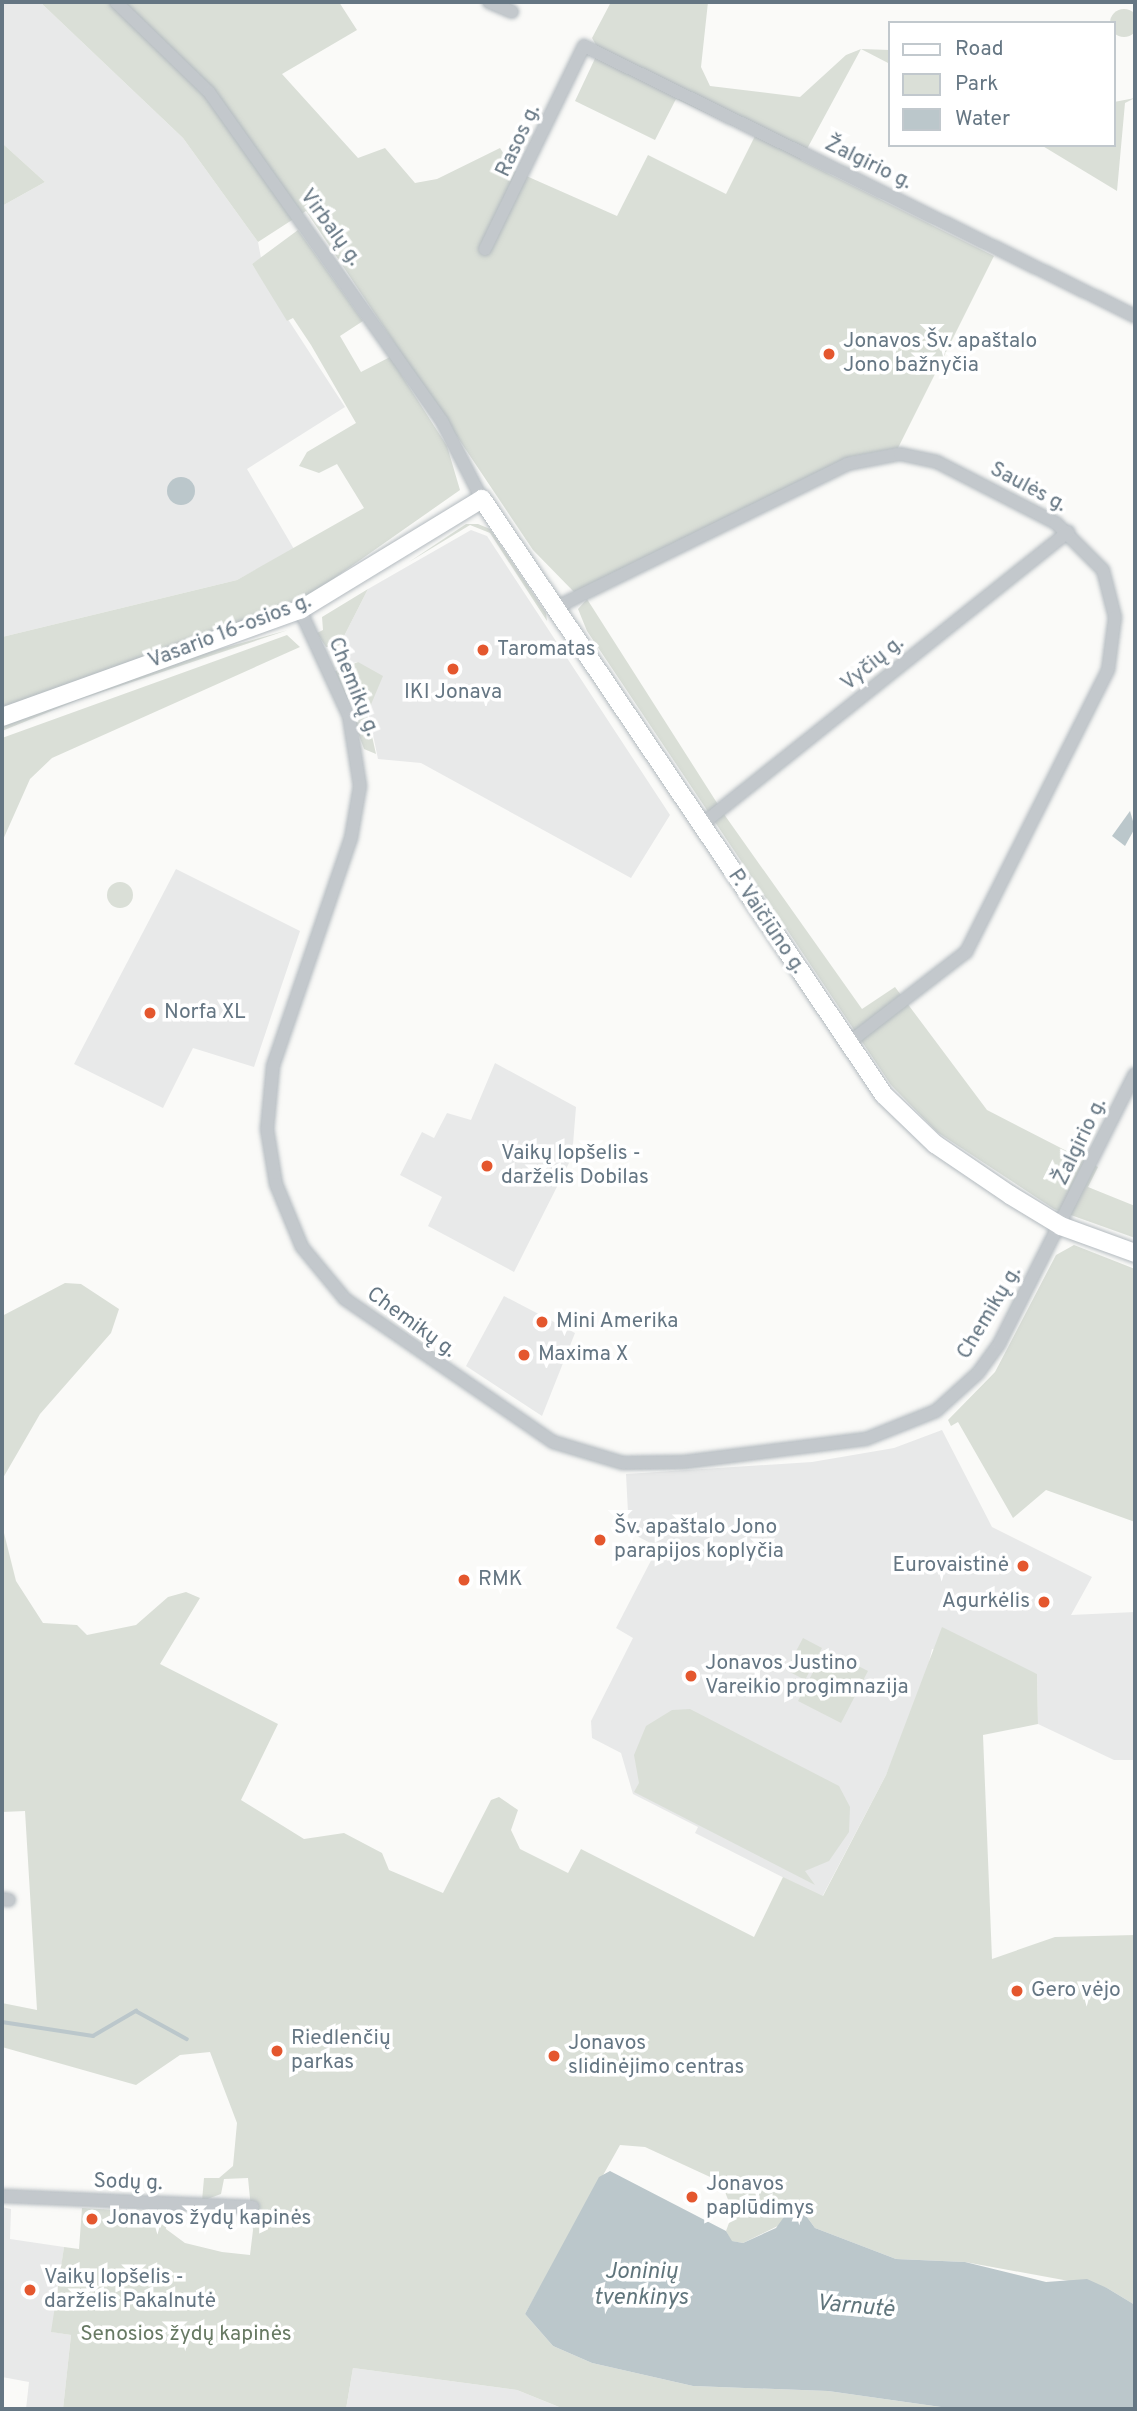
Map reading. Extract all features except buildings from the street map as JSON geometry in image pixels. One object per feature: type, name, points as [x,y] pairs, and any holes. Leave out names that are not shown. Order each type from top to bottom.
[{"type":"main road","name":"P. Vaičiūno g.","points":[[482,499],[557,607],[847,1044],[916,1128],[1061,1226],[1135,1253]]},
{"type":"main road","name":"Vasario 16-osios g.","points":[[2,717],[300,610],[482,499]]},
{"type":"street","name":"Virbalų g.","points":[[117,2],[209,92],[442,421],[482,499]]},
{"type":"street","points":[[489,2],[512,12]]},
{"type":"street","name":"Rasos g.","points":[[485,249],[584,46]]},
{"type":"street","name":"Žalgirio g.","points":[[584,46],[1135,316]]},
{"type":"street","name":"Saulės g.","points":[[557,607],[847,464],[900,454],[937,462],[1068,532],[1103,570],[1115,617],[1108,670],[966,952],[847,1044]]},
{"type":"street","name":"Vyčių g.","points":[[701,825],[1068,532]]},
{"type":"street","name":"Chemikų g.","points":[[300,610],[349,716],[360,786],[351,838],[273,1066],[267,1129],[275,1184],[293,1231],[345,1299],[553,1442],[623,1463],[695,1461],[866,1438],[936,1410],[989,1360],[1061,1226]]},
{"type":"street","name":"Žalgirio g.","points":[[1061,1226],[1135,1074]]},
{"type":"street","name":"Sodų g.","points":[[2,2196],[253,2207]]},
{"type":"shaded area","points":[[2,2],[40,2],[183,138],[258,242],[261,258],[252,264],[345,407],[247,469],[294,549],[237,580],[2,637],[2,206],[45,182],[2,143]]},
{"type":"shaded area","points":[[471,530],[487,536],[670,815],[631,878],[421,763],[378,759],[358,662],[347,664],[339,646],[368,589]]},
{"type":"shaded area","points":[[176,869],[300,931],[254,1067],[193,1048],[163,1108],[74,1064]]},
{"type":"shaded area","name":"Vaikų lopšelis - darželis Dobilas","points":[[495,1063],[576,1107],[572,1157],[514,1272],[428,1226],[442,1197],[400,1175],[422,1132],[434,1138],[447,1113],[471,1120]]},
{"type":"shaded area","points":[[504,1296],[575,1333],[542,1416],[466,1366]]},
{"type":"shaded area","points":[[942,1430],[992,1527],[1092,1577],[1071,1615],[1135,1612],[1135,1760],[1114,1760],[1038,1724],[1037,1674],[932,1649],[923,1689],[886,1775],[822,1897],[695,1833],[698,1827],[633,1794],[621,1753],[592,1738],[591,1721],[633,1638],[616,1628],[658,1547],[629,1532],[626,1474],[812,1462],[894,1448]]},
{"type":"shaded area","name":"Vaikų lopšelis - darželis Pakalnutė","points":[[2,2207],[11,2209],[10,2239],[64,2247],[52,2332],[71,2335],[63,2409],[26,2409],[29,2382],[2,2377]]},
{"type":"shaded area","points":[[353,2368],[517,2390],[564,2409],[346,2409]]},
{"type":"green space","points":[[40,2],[339,2],[357,30],[282,74],[358,158],[385,148],[415,183],[437,179],[500,148],[515,171],[617,216],[648,155],[726,194],[755,136],[676,99],[655,140],[575,101],[599,50],[592,38],[611,2],[708,2],[701,67],[710,86],[800,97],[846,55],[861,49],[801,160],[994,256],[898,448],[849,457],[574,592],[533,550],[306,211],[258,242],[183,138]]},
{"type":"green space","points":[[1124,9],[1134,13],[1137,18],[1134,33],[1124,37],[1116,34],[1116,21],[1110,21],[1114,13]]},
{"type":"green space","points":[[861,49],[888,50],[888,63]]},
{"type":"green space","points":[[1135,98],[1125,103],[1117,191],[1044,147],[1116,147],[1116,102]]},
{"type":"green space","points":[[2,143],[45,182],[2,206]]},
{"type":"green space","points":[[298,230],[363,321],[340,336],[361,372],[390,357],[447,446],[460,490],[306,598],[2,708],[2,637],[237,580],[364,508],[337,464],[319,473],[299,466],[307,452],[356,423],[311,345],[293,318],[287,321],[252,264]]},
{"type":"green space","points":[[466,524],[478,524],[490,529],[546,613],[547,621],[490,533],[470,525],[409,562]]},
{"type":"green space","points":[[368,589],[339,646],[326,647],[317,633],[323,630],[322,617]]},
{"type":"green space","points":[[587,599],[726,817],[862,1009],[895,987],[987,1110],[1098,1167],[1088,1187],[1135,1206],[1135,1238],[1054,1209],[937,1132],[891,1085],[587,631],[578,609]]},
{"type":"green space","points":[[288,630],[78,700],[2,731],[2,725],[191,657]]},
{"type":"green space","points":[[287,635],[300,647],[52,758],[30,779],[2,842],[2,738]]},
{"type":"green space","points":[[358,662],[383,676],[367,714],[376,754],[364,749],[335,671]]},
{"type":"green space","points":[[120,882],[129,886],[133,895],[129,904],[120,908],[111,904],[107,895],[111,886]]},
{"type":"green space","points":[[1074,1245],[1135,1269],[1135,1522],[1046,1490],[1013,1518],[958,1422],[951,1426],[948,1420],[995,1372],[1056,1255]]},
{"type":"green space","name":"Senosios žydų kapinės","points":[[65,1283],[81,1284],[119,1309],[111,1333],[40,1414],[3,1478],[4,1533],[16,1581],[43,1623],[77,1625],[87,1635],[136,1625],[168,1597],[186,1592],[200,1598],[160,1664],[278,1724],[241,1800],[304,1839],[344,1833],[382,1853],[389,1870],[443,1893],[491,1800],[499,1797],[518,1810],[511,1830],[520,1849],[568,1873],[581,1849],[754,1937],[783,1877],[823,1896],[886,1775],[942,1627],[1037,1674],[1038,1724],[983,1735],[992,1959],[1055,1937],[1135,1935],[1135,2305],[1107,2288],[965,2262],[896,2259],[815,2228],[804,2213],[743,2243],[731,2241],[726,2231],[733,2212],[721,2182],[645,2147],[620,2145],[525,2314],[553,2346],[592,2363],[693,2386],[828,2391],[955,2409],[564,2409],[517,2390],[353,2368],[346,2409],[63,2409],[71,2335],[51,2332],[64,2247],[79,2249],[82,2208],[167,2213],[166,2229],[185,2243],[222,2252],[250,2255],[253,2230],[248,2178],[224,2179],[221,2194],[202,2201],[204,2178],[219,2178],[233,2166],[237,2123],[210,2052],[180,2055],[136,2085],[2,2047],[2,2003],[37,2010],[25,1811],[2,1812],[2,1316]]},
{"type":"green space","points":[[803,1638],[822,1648],[805,1680],[786,1670]]},
{"type":"green space","points":[[825,1649],[868,1671],[841,1723],[798,1701]]},
{"type":"green space","points":[[690,1709],[839,1786],[850,1807],[849,1832],[829,1861],[805,1871],[815,1885],[634,1792],[639,1783],[634,1755],[646,1726],[672,1710]]},
{"type":"water","points":[[181,477],[191,481],[195,491],[191,501],[181,505],[171,501],[167,491],[171,481]]},
{"type":"water","points":[[1130,811],[1135,828],[1125,846],[1112,836]]},
{"type":"water","name":"Joninių tvenkinys","points":[[610,2171],[726,2231],[732,2241],[743,2243],[776,2228],[789,2210],[804,2213],[815,2228],[896,2259],[965,2262],[1046,2282],[1087,2279],[1107,2288],[1135,2305],[1135,2409],[955,2409],[828,2391],[693,2386],[592,2363],[553,2346],[525,2314],[599,2177]]},
{"type":"waterway","name":"Varnutė","points":[[2,2022],[93,2036],[136,2011],[187,2039]]},
{"type":"place","name":"Jonavos Šv. apaštalo Jono bažnyčia","points":[[829,354]]},
{"type":"place","name":"Taromatas","points":[[483,650]]},
{"type":"place","name":"IKI Jonava","points":[[453,669]]},
{"type":"place","name":"Norfa XL","points":[[150,1013]]},
{"type":"place","name":"Vaikų lopšelis - darželis Dobilas","points":[[487,1166]]},
{"type":"place","name":"Mini Amerika","points":[[542,1322]]},
{"type":"place","name":"Maxima X","points":[[524,1355]]},
{"type":"place","name":"Šv. apaštalo Jono parapijos koplyčia","points":[[600,1540]]},
{"type":"place","name":"Eurovaistinė","points":[[1023,1566]]},
{"type":"place","name":"RMK","points":[[464,1580]]},
{"type":"place","name":"Agurkėlis","points":[[1044,1602]]},
{"type":"place","name":"Jonavos Justino Vareikio progimnazija","points":[[691,1676]]},
{"type":"place","name":"Gero vėjo","points":[[1017,1991]]},
{"type":"place","name":"Riedlenčių parkas","points":[[277,2051]]},
{"type":"place","name":"Jonavos slidinėjimo centras","points":[[554,2056]]},
{"type":"place","name":"Jonavos paplūdimys","points":[[692,2197]]},
{"type":"place","name":"Jonavos žydų kapinės","points":[[92,2219]]},
{"type":"place","name":"Vaikų lopšelis - darželis Pakalnutė","points":[[30,2290]]}]
